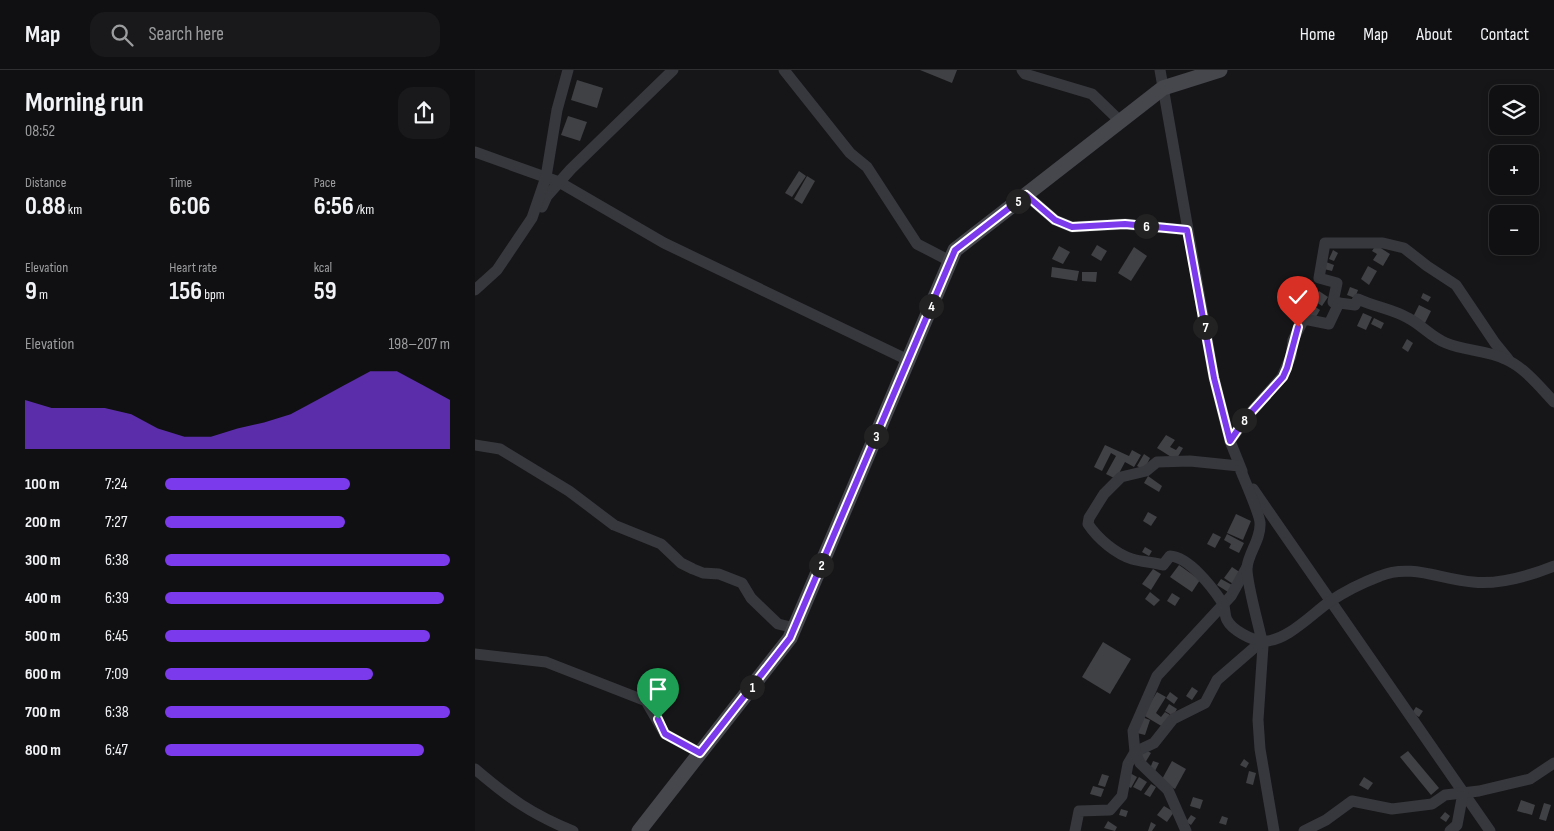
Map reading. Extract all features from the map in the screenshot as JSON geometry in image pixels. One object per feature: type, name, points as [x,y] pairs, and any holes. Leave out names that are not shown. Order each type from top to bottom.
[{"type":"main road","points":[[639,831],[790,638],[955,250],[1163,88],[1220,70]]},
{"type":"street","points":[[475,290],[497,270],[532,218],[546,177],[557,110],[568,70]]},
{"type":"street","points":[[523,232],[535,221],[547,196],[559,182],[601,138],[621,122],[673,70]]},
{"type":"street","points":[[784,70],[850,152],[867,167],[917,244],[950,262]]},
{"type":"street","points":[[1022,70],[1025,74],[1092,94],[1121,121]]},
{"type":"street","points":[[1160,70],[1214,378],[1230,441],[1261,523],[1256,546],[1231,596],[1157,676],[1133,731],[1135,752],[1140,763],[1168,790],[1185,831]]},
{"type":"street","points":[[475,152],[559,182],[664,243],[908,360]]},
{"type":"street","points":[[1026,195],[1055,220],[1072,227],[1125,224],[1187,230]]},
{"type":"street","points":[[1511,362],[1504,358],[1463,348],[1434,338],[1410,319],[1387,308],[1378,308],[1358,299],[1355,305],[1333,302],[1337,283],[1319,278],[1325,243],[1383,242],[1404,248],[1456,285],[1495,343],[1511,362],[1554,402]]},
{"type":"street","points":[[1230,441],[1246,418],[1283,377],[1291,356],[1293,340],[1303,319],[1329,324],[1339,303]]},
{"type":"street","points":[[475,445],[500,449],[569,491],[615,525],[661,544],[681,563],[703,573],[719,574],[742,583],[751,598],[778,624],[795,628]]},
{"type":"street","points":[[1239,466],[1190,461],[1157,462],[1146,471],[1121,476],[1104,494],[1089,518],[1088,524],[1115,550],[1133,559],[1163,566],[1170,556],[1178,556],[1196,570],[1224,604],[1227,621],[1240,632],[1262,641],[1276,639],[1304,623],[1330,602],[1380,576],[1397,571],[1419,572],[1482,583],[1514,578],[1554,566]]},
{"type":"street","points":[[1239,466],[1266,511],[1490,831]]},
{"type":"street","points":[[1247,567],[1262,641],[1259,720],[1260,749],[1274,830]]},
{"type":"street","points":[[1075,831],[1079,811],[1110,810],[1122,796],[1128,764],[1135,752],[1155,743],[1173,719],[1205,702],[1217,680],[1262,641]]},
{"type":"street","points":[[475,654],[545,662],[646,701],[665,734],[700,753]]},
{"type":"street","points":[[1304,831],[1326,820],[1343,805],[1352,801],[1392,809],[1433,804],[1445,795],[1530,779],[1554,763]]},
{"type":"street","points":[[475,769],[499,791],[527,810],[573,831]]},
{"type":"street","points":[[1450,831],[1457,825],[1463,793]]},
{"type":"building","points":[[920,70],[957,70],[952,83]]},
{"type":"building","points":[[577,80],[603,88],[597,108],[571,100]]},
{"type":"building","points":[[568,116],[587,122],[580,141],[561,135]]},
{"type":"building","points":[[799,171],[806,176],[792,197],[785,193]]},
{"type":"building","points":[[807,176],[815,181],[802,204],[794,199]]},
{"type":"building","points":[[1097,245],[1107,251],[1101,261],[1091,255]]},
{"type":"building","points":[[1376,245],[1390,254],[1383,266],[1373,260],[1377,254],[1372,251]]},
{"type":"building","points":[[1059,246],[1070,252],[1063,264],[1052,259]]},
{"type":"building","points":[[1134,247],[1147,256],[1131,281],[1118,273]]},
{"type":"building","points":[[1333,250],[1338,253],[1334,261],[1329,259]]},
{"type":"building","points":[[1326,262],[1334,265],[1332,271],[1324,269]]},
{"type":"building","points":[[1368,266],[1377,271],[1369,285],[1361,279]]},
{"type":"building","points":[[1052,267],[1079,271],[1077,281],[1051,277]]},
{"type":"building","points":[[1082,272],[1097,272],[1096,282],[1082,281]]},
{"type":"building","points":[[1350,287],[1358,290],[1355,298],[1347,295]]},
{"type":"building","points":[[1319,291],[1328,297],[1322,306],[1313,300]]},
{"type":"building","points":[[1423,293],[1431,297],[1428,302],[1421,298]]},
{"type":"building","points":[[1419,305],[1431,311],[1425,323],[1413,317]]},
{"type":"building","points":[[1314,306],[1320,310],[1314,320],[1308,315]]},
{"type":"building","points":[[1363,313],[1372,317],[1366,330],[1357,326]]},
{"type":"building","points":[[1374,318],[1384,323],[1381,329],[1371,324]]},
{"type":"building","points":[[1407,339],[1413,343],[1408,352],[1402,348]]},
{"type":"building","points":[[1166,435],[1175,440],[1170,447],[1176,450],[1179,446],[1183,448],[1176,460],[1157,448]]},
{"type":"building","points":[[1105,445],[1129,456],[1132,450],[1141,455],[1134,467],[1125,462],[1116,479],[1106,474],[1116,456],[1111,453],[1102,471],[1094,467]]},
{"type":"building","points":[[1144,454],[1150,458],[1144,470],[1137,466]]},
{"type":"building","points":[[1148,476],[1162,486],[1159,492],[1144,483]]},
{"type":"building","points":[[1148,512],[1157,517],[1151,526],[1143,521]]},
{"type":"building","points":[[1236,514],[1251,521],[1243,540],[1227,533]]},
{"type":"building","points":[[1213,533],[1221,537],[1215,548],[1207,544]]},
{"type":"building","points":[[1227,534],[1244,543],[1239,553],[1229,548],[1231,544],[1224,540]]},
{"type":"building","points":[[1145,547],[1152,551],[1149,556],[1142,552]]},
{"type":"building","points":[[1179,565],[1200,580],[1192,592],[1170,577]]},
{"type":"building","points":[[1232,567],[1241,573],[1233,584],[1224,578]]},
{"type":"building","points":[[1153,569],[1161,574],[1151,590],[1142,584]]},
{"type":"building","points":[[1221,579],[1232,585],[1228,592],[1217,585]]},
{"type":"building","points":[[1150,592],[1160,600],[1154,606],[1145,599]]},
{"type":"building","points":[[1172,593],[1180,598],[1175,606],[1167,601]]},
{"type":"building","points":[[1103,642],[1131,659],[1110,694],[1082,677]]},
{"type":"building","points":[[1192,687],[1198,691],[1192,700],[1186,696]]},
{"type":"building","points":[[1157,692],[1166,697],[1156,713],[1161,717],[1165,712],[1170,715],[1163,727],[1143,715]]},
{"type":"building","points":[[1170,692],[1178,698],[1174,704],[1166,698]]},
{"type":"building","points":[[1169,704],[1177,709],[1173,716],[1165,711]]},
{"type":"building","points":[[1416,707],[1423,711],[1419,717],[1412,713]]},
{"type":"building","points":[[1142,717],[1150,720],[1145,735],[1137,733]]},
{"type":"building","points":[[1144,749],[1151,753],[1145,763],[1138,758]]},
{"type":"building","points":[[1408,751],[1439,788],[1431,795],[1400,757]]},
{"type":"building","points":[[1244,759],[1249,763],[1246,768],[1240,765]]},
{"type":"building","points":[[1153,761],[1159,763],[1154,773],[1149,771]]},
{"type":"building","points":[[1172,761],[1186,769],[1175,789],[1161,781]]},
{"type":"building","points":[[1249,771],[1256,773],[1253,785],[1246,783]]},
{"type":"building","points":[[1130,773],[1137,777],[1131,788],[1124,784]]},
{"type":"building","points":[[1102,774],[1109,776],[1105,787],[1098,785]]},
{"type":"building","points":[[1139,777],[1147,782],[1141,791],[1133,787]]},
{"type":"building","points":[[1364,777],[1373,783],[1368,790],[1359,785]]},
{"type":"building","points":[[1151,784],[1156,787],[1150,797],[1144,794]]},
{"type":"building","points":[[1093,786],[1104,789],[1101,797],[1090,794]]},
{"type":"building","points":[[1193,797],[1203,800],[1200,809],[1190,806]]},
{"type":"building","points":[[1521,800],[1535,805],[1532,815],[1517,811]]},
{"type":"building","points":[[1544,803],[1551,805],[1546,821],[1539,819]]},
{"type":"building","points":[[1164,806],[1174,812],[1167,822],[1157,815]]},
{"type":"building","points":[[1121,809],[1128,811],[1126,817],[1119,815]]},
{"type":"building","points":[[1445,812],[1450,816],[1446,822],[1440,818]]},
{"type":"building","points":[[1191,815],[1196,818],[1191,825],[1186,822]]},
{"type":"building","points":[[1222,816],[1228,818],[1226,825],[1219,823]]},
{"type":"building","points":[[1108,821],[1117,827],[1115,831],[1104,828]]},
{"type":"building","points":[[1151,822],[1156,825],[1152,831],[1148,831]]},
{"type":"route","points":[[658,719],[665,734],[700,753],[790,638],[955,250],[1026,195],[1055,220],[1072,227],[1125,224],[1187,230],[1214,378],[1230,441],[1246,418],[1283,377],[1291,356],[1293,340],[1298,327]]}]
